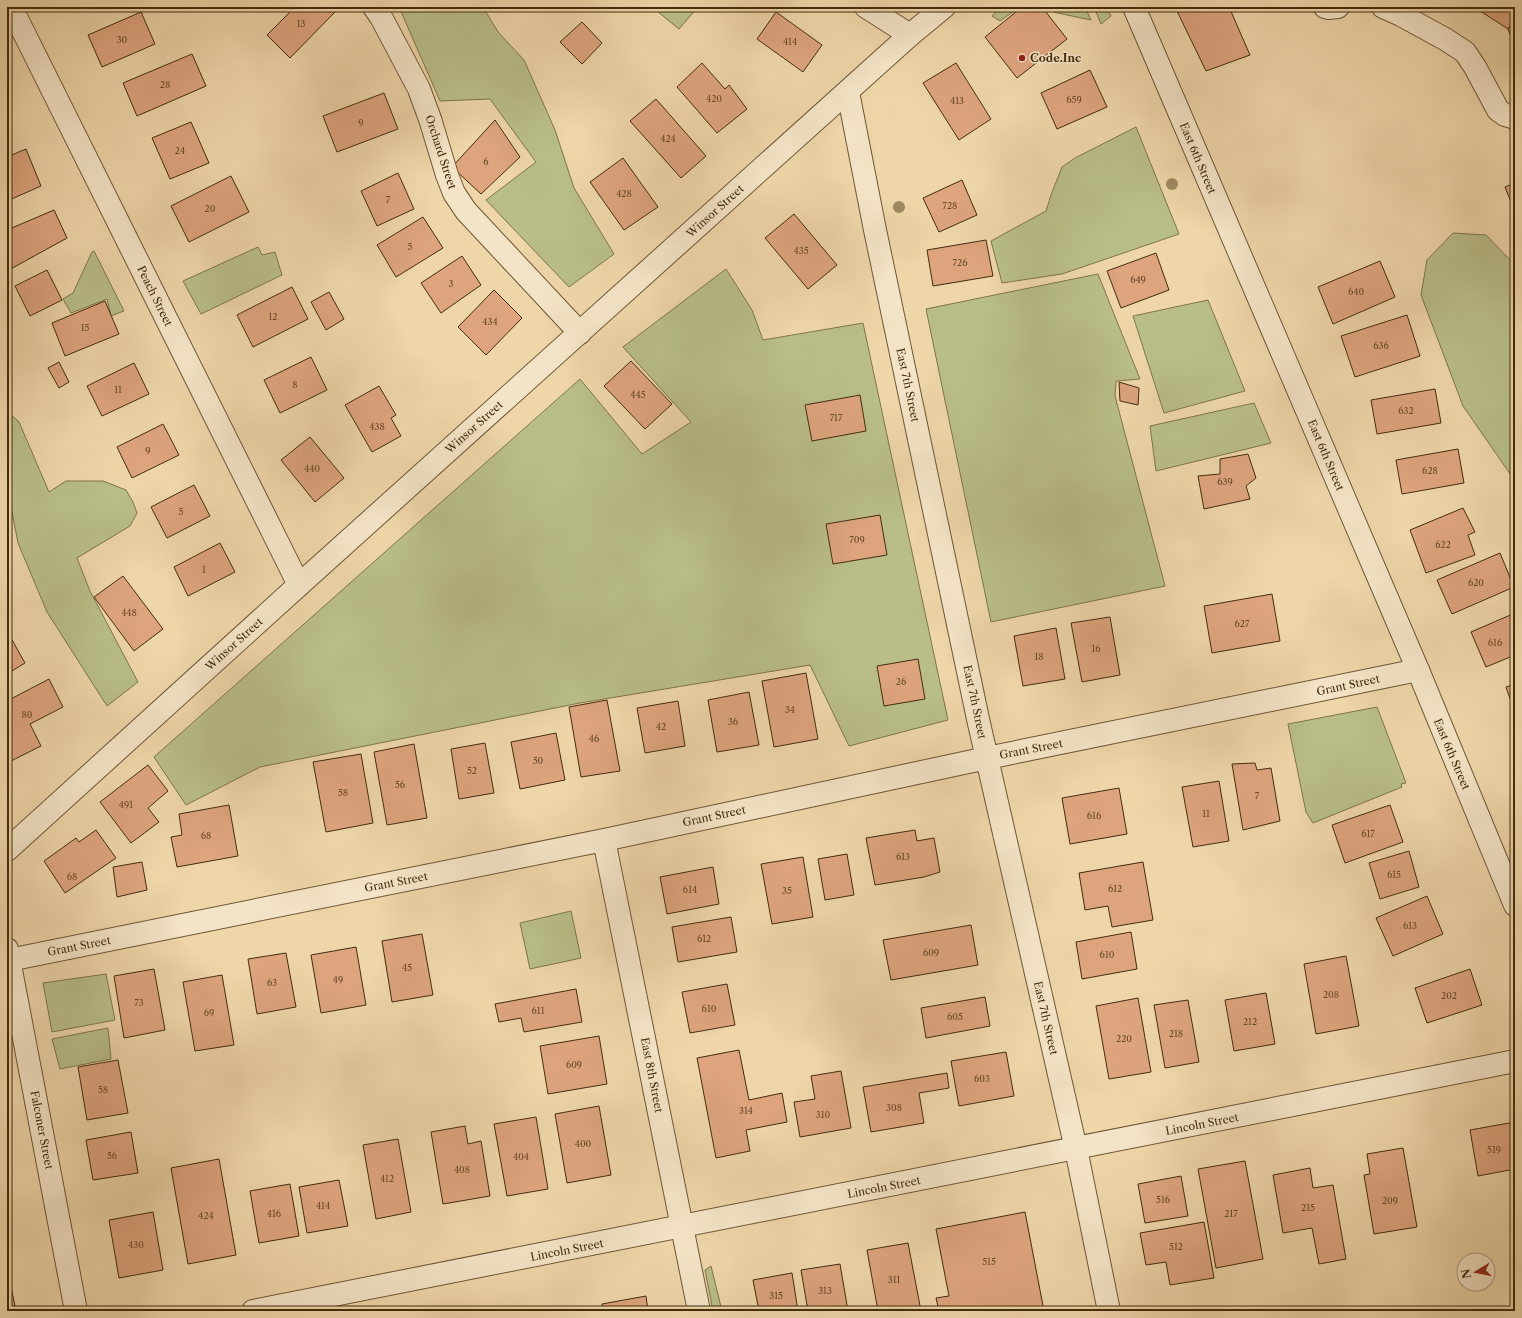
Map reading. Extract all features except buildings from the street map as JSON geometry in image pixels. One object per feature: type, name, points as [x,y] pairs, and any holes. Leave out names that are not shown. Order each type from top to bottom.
[{"type":"street","name":"Peach Street","points":[[11,7],[299,585]]},
{"type":"street","name":"Orchard Street","points":[[374,7],[381,17],[419,89],[447,175],[454,193],[466,212],[580,333]]},
{"type":"street","points":[[866,7],[910,35]]},
{"type":"street","name":"Winsor Street","points":[[7,850],[910,35],[944,7]]},
{"type":"street","name":"East 6th Street","points":[[1134,7],[1418,670],[1515,905]]},
{"type":"street","points":[[1325,7],[1338,7]]},
{"type":"street","points":[[1383,7],[1445,39],[1465,52],[1475,67],[1498,110],[1505,115],[1515,118]]},
{"type":"street","name":"East 7th Street","points":[[848,92],[878,246],[987,758],[1076,1149],[1109,1311]]},
{"type":"street","name":"Grant Street","points":[[8,954],[604,840],[987,758],[1418,670]]},
{"type":"street","name":"East 8th Street","points":[[604,840],[698,1311]]},
{"type":"street","name":"Falconer Street","points":[[8,954],[76,1311]]},
{"type":"street","name":"Lincoln Street","points":[[253,1311],[1515,1061]]},
{"type":"green space","points":[[399,7],[483,7],[498,32],[524,60],[555,130],[574,188],[614,254],[569,287],[486,200],[536,162],[490,99],[440,101]]},
{"type":"green space","points":[[652,7],[698,7],[679,29]]},
{"type":"green space","points":[[1001,7],[1020,7],[1000,21],[992,16]]},
{"type":"green space","points":[[1050,7],[1085,7],[1091,20],[1053,12]]},
{"type":"green space","points":[[1094,7],[1107,7],[1111,16],[1101,24]]},
{"type":"green space","points":[[1136,127],[1179,234],[1062,274],[1002,283],[991,241],[1046,211],[1062,167],[1075,158]]},
{"type":"green space","points":[[1453,233],[1486,235],[1515,265],[1515,481],[1463,406],[1421,295],[1427,260]]},
{"type":"green space","points":[[258,247],[262,255],[275,252],[282,275],[201,314],[183,281]]},
{"type":"green space","points":[[94,251],[124,311],[111,316],[107,299],[71,313],[63,299],[73,293],[92,252]]},
{"type":"green space","points":[[726,269],[752,310],[763,340],[863,323],[948,720],[849,746],[810,665],[580,703],[260,767],[186,805],[154,757],[580,379],[642,454],[691,422],[623,347]]},
{"type":"green space","points":[[1098,274],[1140,379],[1116,381],[1115,396],[1165,586],[991,622],[926,309]]},
{"type":"green space","points":[[1208,300],[1245,391],[1164,413],[1133,316]]},
{"type":"green space","points":[[1254,403],[1271,443],[1156,471],[1150,426]]},
{"type":"green space","points":[[7,411],[19,422],[49,492],[66,481],[103,481],[126,490],[137,513],[130,526],[77,558],[90,591],[138,682],[107,706],[47,612],[18,543],[7,487]]},
{"type":"green space","points":[[1377,707],[1406,783],[1401,784],[1402,787],[1313,823],[1306,812],[1288,724]]},
{"type":"green space","points":[[571,911],[581,958],[530,969],[520,923]]},
{"type":"green space","points":[[106,974],[115,1020],[52,1032],[43,983]]},
{"type":"green space","points":[[108,1028],[111,1059],[60,1069],[52,1039]]},
{"type":"green space","points":[[711,1266],[722,1311],[713,1311],[705,1270]]},
{"type":"place","name":"Code.Inc","points":[[1022,58]]}]
